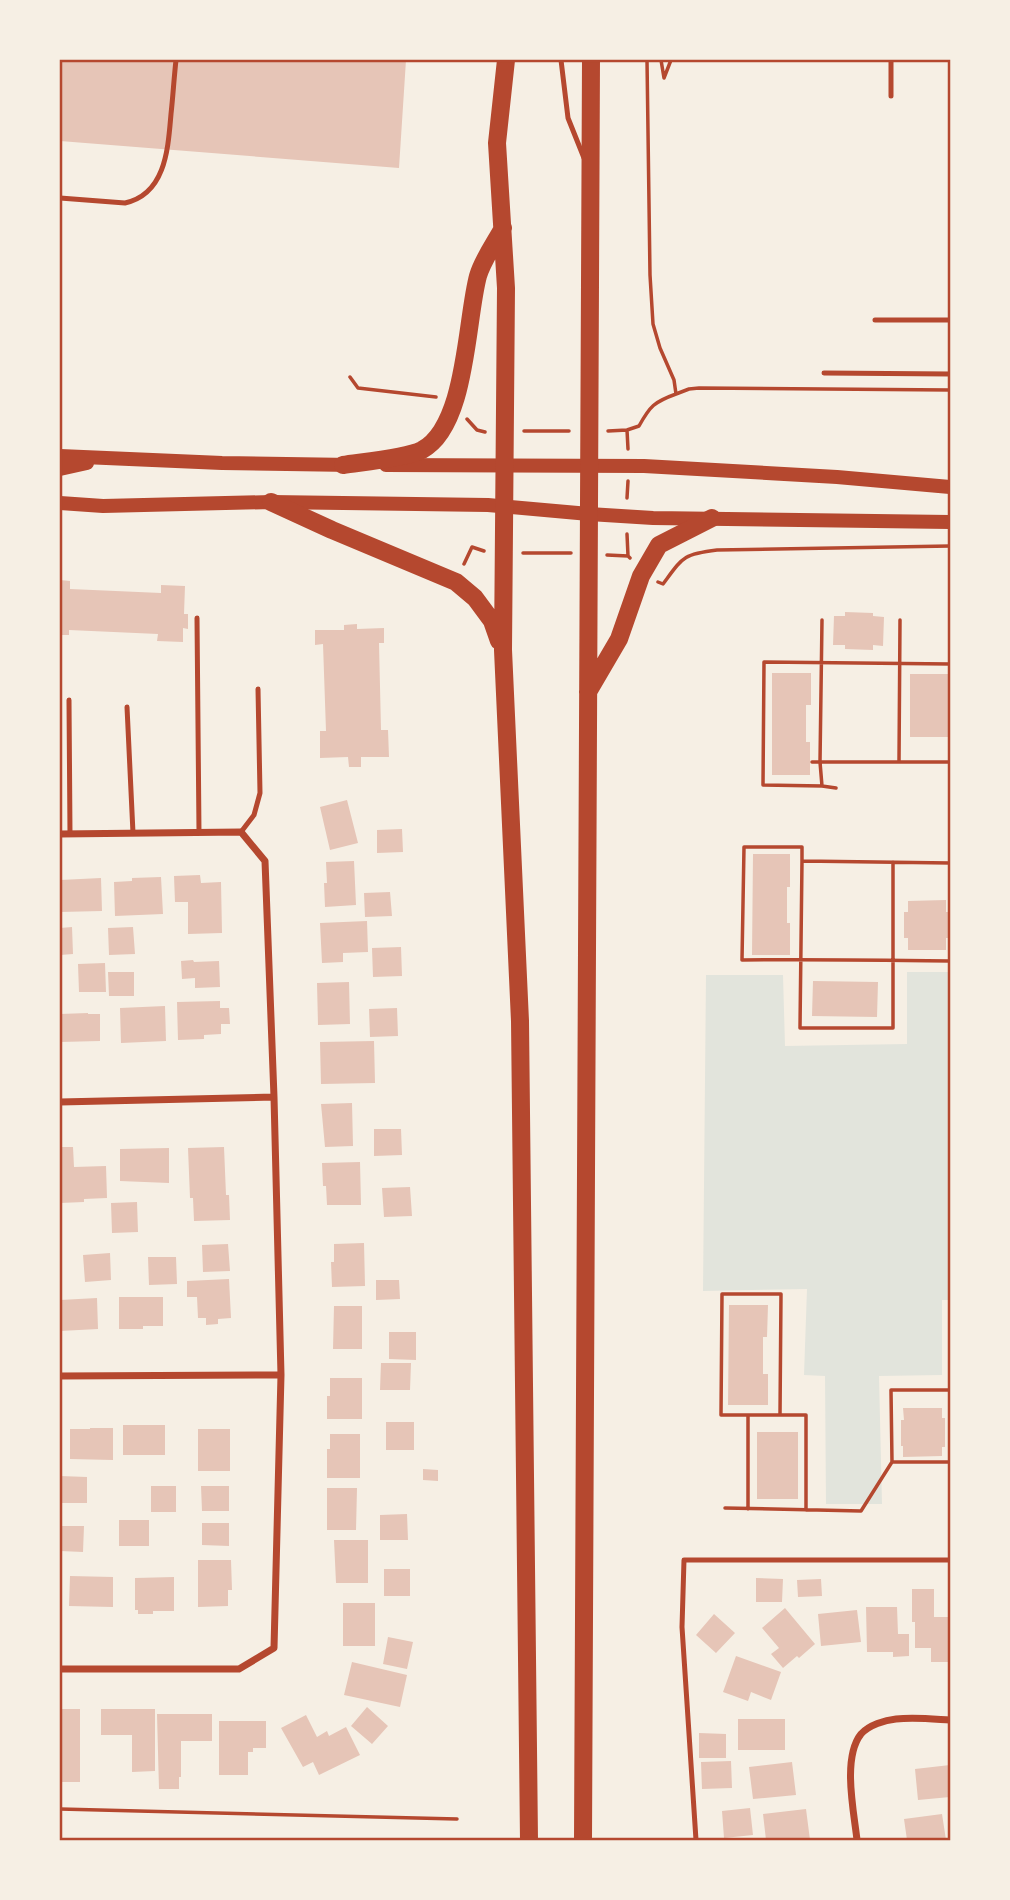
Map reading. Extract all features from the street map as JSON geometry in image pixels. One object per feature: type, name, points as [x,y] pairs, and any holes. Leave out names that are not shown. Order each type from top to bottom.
[{"type":"main road","points":[[506,60],[497,143],[506,288],[503,650],[520,1021],[529,1840]]},
{"type":"main road","points":[[583,1840],[591,60]]},
{"type":"main road","points":[[343,465],[421,450],[435,439],[446,423],[464,362],[479,274],[503,228]]},
{"type":"main road","points":[[60,456],[343,465],[628,466],[837,477],[950,487]]},
{"type":"main road","points":[[60,469],[102,459]]},
{"type":"main road","points":[[271,502],[456,582],[475,598],[492,621],[503,650]]},
{"type":"main road","points":[[60,503],[103,506],[271,502],[504,506],[626,516],[950,522]]},
{"type":"main road","points":[[588,692],[619,639],[640,576],[659,545],[712,518]]},
{"type":"street","points":[[60,834],[241,832],[265,860],[281,1375],[274,1647],[239,1669],[60,1669]]},
{"type":"street","points":[[60,1102],[274,1097]]},
{"type":"street","points":[[60,1376],[281,1375]]},
{"type":"street","points":[[857,1840],[852,1756],[856,1742],[863,1732],[872,1726],[896,1719],[950,1720]]},
{"type":"lane","points":[[60,198],[125,203],[144,195],[160,174],[168,150],[176,60]]},
{"type":"lane","points":[[561,60],[568,118],[590,174]]},
{"type":"lane","points":[[891,60],[891,96]]},
{"type":"lane","points":[[875,320],[950,320]]},
{"type":"lane","points":[[824,373],[950,374]]},
{"type":"lane","points":[[197,618],[199,832]]},
{"type":"lane","points":[[241,832],[254,815],[260,793],[258,689]]},
{"type":"lane","points":[[69,700],[70,834]]},
{"type":"lane","points":[[127,707],[133,833]]},
{"type":"lane","points":[[696,1840],[682,1628],[684,1560],[950,1560]]},
{"type":"path","points":[[661,60],[664,78],[671,60]]},
{"type":"path","points":[[676,394],[699,388],[950,390]]},
{"type":"path","points":[[627,430],[628,556],[640,576],[663,584],[681,560],[698,552],[717,550],[950,546]]},
{"type":"path","points":[[456,582],[472,548],[504,552],[628,556]]},
{"type":"path","points":[[822,620],[822,786]]},
{"type":"path","points":[[899,761],[900,621]]},
{"type":"path","points":[[836,788],[763,785],[764,662],[950,664]]},
{"type":"path","points":[[812,762],[950,762]]},
{"type":"path","points":[[893,862],[893,961],[893,1028],[800,1028],[801,959],[802,847],[744,847],[742,960],[801,959],[893,961],[950,961]]},
{"type":"path","points":[[802,861],[950,863]]},
{"type":"path","points":[[780,1415],[780,1294],[722,1294],[721,1415],[780,1415],[806,1415],[806,1510]]},
{"type":"path","points":[[725,1508],[861,1511],[892,1462],[891,1390],[950,1390]]},
{"type":"path","points":[[748,1415],[748,1509]]},
{"type":"path","points":[[892,1462],[950,1462]]},
{"type":"path","points":[[60,1809],[457,1819]]},
{"type":"shaded area","points":[[907,972],[950,972],[950,1300],[942,1300],[942,1375],[879,1376],[882,1504],[826,1504],[825,1376],[804,1375],[807,1289],[703,1291],[706,975],[783,975],[785,1046],[907,1044]]},
{"type":"building","points":[[60,60],[406,60],[399,168],[60,141]]},
{"type":"building","points":[[60,580],[70,581],[70,589],[161,593],[161,585],[185,586],[184,614],[188,614],[188,629],[183,628],[183,642],[157,641],[158,634],[69,630],[69,635],[60,635]]},
{"type":"building","points":[[845,612],[873,613],[873,616],[884,617],[883,646],[873,645],[873,650],[845,649],[845,645],[833,645],[834,616],[845,616]]},
{"type":"building","points":[[357,624],[357,629],[384,628],[384,643],[379,643],[381,730],[388,730],[389,757],[361,757],[361,767],[349,767],[348,757],[320,758],[320,731],[326,731],[323,644],[315,645],[315,630],[344,630],[344,625]]},
{"type":"building","points":[[772,673],[811,673],[811,705],[806,705],[806,742],[810,742],[810,775],[772,775]]},
{"type":"building","points":[[910,674],[948,674],[948,737],[910,737]]},
{"type":"building","points":[[347,800],[358,843],[330,850],[320,807]]},
{"type":"building","points":[[402,829],[403,852],[377,853],[377,830]]},
{"type":"building","points":[[753,854],[790,854],[787,923],[790,923],[790,955],[752,955]]},
{"type":"building","points":[[354,861],[356,905],[325,907],[326,862]]},
{"type":"building","points":[[200,875],[201,883],[221,882],[222,933],[188,934],[188,902],[175,902],[174,876]]},
{"type":"building","points":[[161,877],[163,914],[115,916],[114,882]]},
{"type":"building","points":[[101,878],[102,911],[60,912],[60,880]]},
{"type":"building","points":[[390,892],[392,916],[365,917],[364,893]]},
{"type":"building","points":[[946,900],[949,938],[946,938],[946,950],[908,950],[908,938],[904,938],[904,912],[908,912],[908,901]]},
{"type":"building","points":[[367,921],[368,952],[343,953],[343,962],[322,963],[320,923]]},
{"type":"building","points":[[72,927],[73,954],[60,955],[60,928]]},
{"type":"building","points":[[133,927],[135,954],[109,955],[108,928]]},
{"type":"building","points":[[401,947],[402,976],[373,977],[372,948]]},
{"type":"building","points":[[181,961],[219,961],[220,987],[195,988],[195,978],[182,979]]},
{"type":"building","points":[[105,963],[106,992],[79,992],[78,964]]},
{"type":"building","points":[[108,972],[134,972],[134,996],[109,996]]},
{"type":"building","points":[[813,981],[878,982],[877,1017],[812,1016]]},
{"type":"building","points":[[349,982],[350,1024],[318,1025],[317,983]]},
{"type":"building","points":[[220,1001],[220,1008],[229,1008],[230,1024],[221,1024],[221,1034],[204,1035],[204,1039],[178,1040],[177,1002]]},
{"type":"building","points":[[165,1006],[166,1041],[121,1043],[120,1008]]},
{"type":"building","points":[[397,1008],[398,1036],[370,1037],[369,1009]]},
{"type":"building","points":[[60,1014],[100,1014],[100,1041],[60,1042]]},
{"type":"building","points":[[374,1041],[375,1083],[321,1084],[320,1042]]},
{"type":"building","points":[[352,1103],[353,1146],[325,1147],[321,1104]]},
{"type":"building","points":[[374,1129],[401,1129],[402,1155],[374,1156]]},
{"type":"building","points":[[60,1147],[73,1147],[74,1167],[106,1166],[107,1198],[60,1203]]},
{"type":"building","points":[[224,1147],[230,1220],[194,1221],[193,1198],[190,1198],[188,1148]]},
{"type":"building","points":[[169,1148],[169,1183],[120,1181],[120,1149]]},
{"type":"building","points":[[360,1162],[361,1205],[327,1205],[322,1163]]},
{"type":"building","points":[[410,1187],[412,1216],[384,1217],[382,1188]]},
{"type":"building","points":[[137,1202],[138,1232],[112,1233],[111,1203]]},
{"type":"building","points":[[364,1243],[365,1286],[332,1287],[331,1262],[334,1262],[334,1244]]},
{"type":"building","points":[[228,1244],[230,1271],[203,1272],[202,1245]]},
{"type":"building","points":[[110,1253],[111,1280],[85,1282],[83,1255]]},
{"type":"building","points":[[148,1257],[176,1257],[177,1284],[149,1285]]},
{"type":"building","points":[[229,1279],[231,1318],[218,1319],[218,1324],[206,1325],[206,1318],[198,1318],[197,1297],[187,1297],[187,1281]]},
{"type":"building","points":[[376,1280],[399,1280],[400,1299],[376,1300]]},
{"type":"building","points":[[119,1297],[163,1297],[163,1326],[119,1329]]},
{"type":"building","points":[[97,1298],[98,1329],[60,1331],[60,1300]]},
{"type":"building","points":[[729,1305],[768,1305],[767,1337],[763,1337],[763,1374],[768,1374],[768,1405],[728,1405]]},
{"type":"building","points":[[334,1306],[362,1306],[362,1349],[333,1349]]},
{"type":"building","points":[[389,1332],[416,1332],[416,1360],[389,1359]]},
{"type":"building","points":[[381,1363],[411,1363],[410,1390],[380,1390]]},
{"type":"building","points":[[330,1378],[362,1378],[362,1419],[327,1419]]},
{"type":"building","points":[[903,1408],[942,1408],[942,1418],[945,1418],[945,1447],[942,1447],[942,1456],[903,1457]]},
{"type":"building","points":[[386,1422],[414,1422],[414,1450],[386,1450]]},
{"type":"building","points":[[123,1425],[165,1425],[165,1455],[123,1455]]},
{"type":"building","points":[[113,1428],[113,1460],[70,1459],[70,1429]]},
{"type":"building","points":[[198,1429],[230,1429],[230,1471],[198,1471]]},
{"type":"building","points":[[757,1432],[798,1432],[798,1499],[757,1499]]},
{"type":"building","points":[[330,1434],[360,1434],[360,1478],[327,1478]]},
{"type":"building","points":[[423,1469],[438,1470],[438,1481],[423,1480]]},
{"type":"building","points":[[60,1476],[87,1477],[87,1503],[60,1503]]},
{"type":"building","points":[[151,1486],[176,1486],[176,1512],[151,1512]]},
{"type":"building","points":[[201,1486],[229,1486],[229,1511],[202,1511]]},
{"type":"building","points":[[327,1488],[357,1488],[356,1530],[327,1530]]},
{"type":"building","points":[[407,1514],[408,1540],[380,1540],[380,1515]]},
{"type":"building","points":[[119,1520],[149,1520],[149,1546],[119,1546]]},
{"type":"building","points":[[202,1523],[229,1523],[229,1546],[202,1545]]},
{"type":"building","points":[[60,1526],[84,1526],[83,1552],[60,1551]]},
{"type":"building","points":[[334,1540],[368,1540],[368,1583],[336,1583]]},
{"type":"building","points":[[198,1560],[231,1560],[232,1590],[228,1590],[228,1606],[198,1607]]},
{"type":"building","points":[[384,1569],[410,1569],[410,1596],[384,1596]]},
{"type":"building","points":[[70,1576],[113,1577],[113,1607],[69,1606]]},
{"type":"building","points":[[174,1577],[174,1611],[138,1614],[138,1610],[135,1610],[135,1578]]},
{"type":"building","points":[[756,1578],[783,1579],[782,1602],[756,1602]]},
{"type":"building","points":[[821,1579],[822,1596],[798,1597],[797,1580]]},
{"type":"building","points":[[912,1589],[934,1589],[934,1617],[950,1617],[950,1662],[931,1662],[931,1648],[915,1648]]},
{"type":"building","points":[[343,1603],[375,1603],[375,1646],[343,1646]]},
{"type":"building","points":[[866,1607],[897,1607],[898,1634],[909,1634],[909,1656],[893,1657],[893,1652],[867,1652]]},
{"type":"building","points":[[785,1608],[815,1644],[783,1668],[771,1654],[779,1648],[762,1628]]},
{"type":"building","points":[[857,1610],[861,1642],[821,1646],[818,1614]]},
{"type":"building","points":[[714,1614],[735,1633],[716,1653],[696,1635]]},
{"type":"building","points":[[388,1637],[413,1642],[407,1669],[383,1664]]},
{"type":"building","points":[[736,1656],[781,1672],[771,1700],[751,1692],[748,1701],[723,1692]]},
{"type":"building","points":[[352,1662],[407,1675],[400,1707],[344,1695]]},
{"type":"building","points":[[367,1707],[388,1726],[372,1744],[351,1726]]},
{"type":"building","points":[[60,1709],[80,1709],[80,1782],[60,1782]]},
{"type":"building","points":[[101,1709],[155,1709],[155,1771],[132,1772],[132,1735],[101,1735]]},
{"type":"building","points":[[157,1714],[212,1714],[212,1741],[181,1741],[179,1789],[159,1789]]},
{"type":"building","points":[[306,1715],[317,1737],[327,1731],[329,1736],[346,1727],[360,1755],[319,1775],[313,1762],[303,1767],[281,1728]]},
{"type":"building","points":[[738,1719],[785,1719],[785,1750],[738,1750]]},
{"type":"building","points":[[219,1721],[266,1721],[266,1748],[253,1748],[253,1752],[248,1752],[248,1775],[219,1775]]},
{"type":"building","points":[[699,1733],[726,1734],[726,1758],[699,1758]]},
{"type":"building","points":[[731,1761],[732,1788],[702,1789],[701,1762]]},
{"type":"building","points":[[792,1762],[796,1795],[753,1799],[749,1767]]},
{"type":"building","points":[[950,1765],[950,1797],[918,1800],[915,1769]]},
{"type":"building","points":[[750,1808],[753,1835],[724,1838],[722,1811]]},
{"type":"building","points":[[806,1809],[810,1840],[766,1840],[763,1814]]},
{"type":"building","points":[[942,1814],[946,1840],[907,1840],[904,1819]]}]
